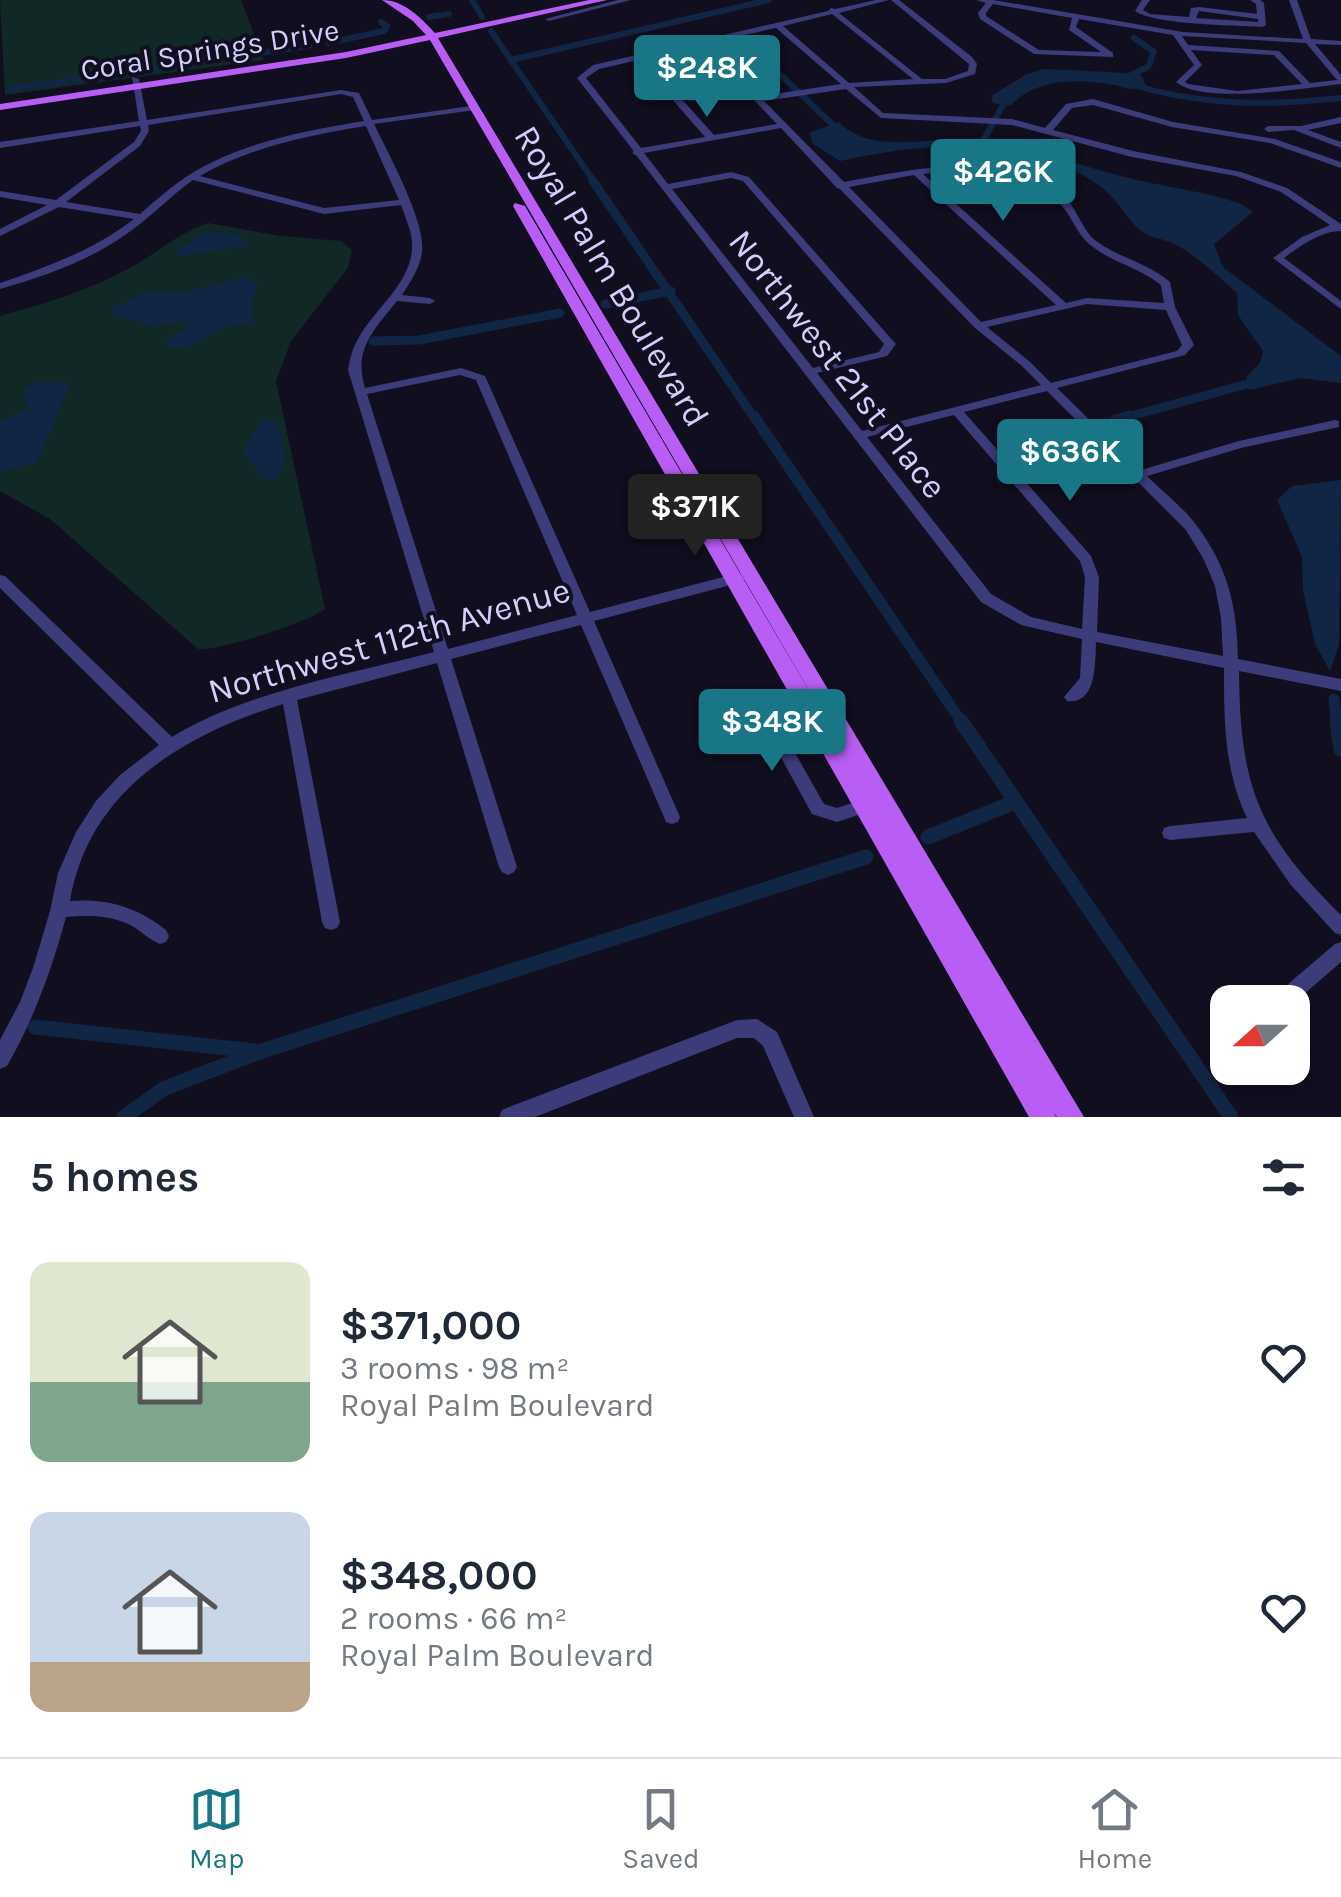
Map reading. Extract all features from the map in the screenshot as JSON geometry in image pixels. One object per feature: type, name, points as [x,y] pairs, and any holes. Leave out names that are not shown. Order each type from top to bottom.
[{"type":"main road","name":"Royal Palm Boulevard","points":[[375,0],[427,36]]},
{"type":"main road","name":"Royal Palm Boulevard","points":[[387,0],[427,36],[742,577],[1071,1117]]},
{"type":"main road","name":"Coral Springs Drive","points":[[427,36],[580,0]]},
{"type":"main road","name":"Coral Springs Drive","points":[[0,107],[427,36],[602,0]]},
{"type":"main road","name":"Coral Springs Drive","points":[[0,99],[136,83]]},
{"type":"main road","name":"Royal Palm Boulevard","points":[[742,577],[801,697],[1042,1117]]},
{"type":"street","points":[[549,20],[628,0]]},
{"type":"street","points":[[712,138],[640,57],[886,0]]},
{"type":"street","points":[[759,99],[846,86],[957,79],[974,68],[895,0]]},
{"type":"street","points":[[980,0],[1276,53],[1305,83]]},
{"type":"street","points":[[1034,9],[1040,0]]},
{"type":"street","points":[[1146,0],[1141,13],[1192,22],[1262,21]]},
{"type":"street","points":[[1255,0],[1262,21]]},
{"type":"street","points":[[1293,0],[1313,42],[1341,81]]},
{"type":"street","points":[[1301,0],[1313,42],[1341,72]]},
{"type":"street","points":[[991,2],[982,12],[984,16],[1036,52],[1110,55],[1072,28],[1076,16]]},
{"type":"street","points":[[1192,22],[1194,10],[1199,9],[1262,21]]},
{"type":"street","points":[[830,10],[919,80]]},
{"type":"street","points":[[776,24],[873,111],[890,118],[984,118],[1049,129],[1132,154],[1258,179],[1284,190],[1339,227]]},
{"type":"street","points":[[1227,24],[1233,37]]},
{"type":"street","points":[[1183,39],[1233,37],[1341,43]]},
{"type":"street","points":[[1183,39],[1198,65],[1182,84],[1221,92],[1341,81]]},
{"type":"street","points":[[702,42],[978,326],[1048,386],[1190,528],[1208,553],[1225,597],[1234,748],[1242,785],[1258,824],[1288,868],[1341,927]]},
{"type":"street","name":"Northwest 21st Place","points":[[640,57],[583,74],[582,80],[986,598],[1026,621],[1341,686]]},
{"type":"street","points":[[0,233],[58,204],[137,144],[145,131],[136,83]]},
{"type":"street","points":[[0,145],[350,92],[356,95],[418,244],[411,270],[354,359],[440,656],[508,867]]},
{"type":"street","points":[[1049,129],[1069,106],[1084,101],[1172,124],[1272,140],[1341,165]]},
{"type":"street","points":[[0,286],[88,251],[192,177],[280,141],[469,108]]},
{"type":"street","points":[[1268,130],[1341,120]]},
{"type":"street","points":[[636,152],[784,126]]},
{"type":"street","points":[[1298,127],[1341,145]]},
{"type":"street","points":[[840,186],[952,167],[992,170],[1029,180],[1059,197],[1092,242],[1145,267],[1166,284],[1170,307],[1188,345],[1186,350],[860,434]]},
{"type":"street","points":[[915,172],[1063,306]]},
{"type":"street","points":[[665,187],[738,176],[746,179],[890,344],[889,350],[809,372]]},
{"type":"street","points":[[192,177],[324,211],[402,202]]},
{"type":"street","points":[[0,194],[140,217]]},
{"type":"street","points":[[966,218],[982,216]]},
{"type":"street","points":[[1339,227],[1315,232],[1305,243],[1278,258],[1341,306]]},
{"type":"street","points":[[392,297],[430,301]]},
{"type":"street","points":[[978,326],[1103,300],[1170,307]]},
{"type":"street","points":[[361,392],[461,371],[481,378],[672,817]]},
{"type":"street","points":[[956,410],[1086,559],[1092,577],[1088,680],[1072,697]]},
{"type":"street","points":[[1138,474],[1239,445],[1335,424]]},
{"type":"street","name":"Northwest 112th Avenue","points":[[0,1059],[38,978],[66,874],[79,842],[126,780],[168,744],[225,716],[289,696],[742,577]]},
{"type":"street","points":[[0,580],[168,744]]},
{"type":"street","points":[[289,696],[331,922]]},
{"type":"street","points":[[801,697],[777,706],[770,712],[769,721],[818,809],[837,815],[864,806]]},
{"type":"street","points":[[1170,832],[1258,824]]},
{"type":"street","points":[[59,910],[95,905],[118,909],[137,917],[160,936]]},
{"type":"street","points":[[1300,985],[1341,950]]},
{"type":"street","points":[[508,1117],[737,1028],[757,1028],[770,1039],[804,1117]]},
{"type":"green space","points":[[0,0],[241,0],[264,60],[5,95]]},
{"type":"green space","points":[[208,223],[281,236],[341,241],[352,250],[348,268],[291,341],[276,381],[325,609],[263,635],[198,649],[50,519],[0,491],[0,316],[96,284]]},
{"type":"water","points":[[1044,69],[1137,75],[1142,76],[1146,86],[1134,89],[1059,82],[1033,90],[1010,106],[993,103],[991,96],[1027,74]]},
{"type":"water","points":[[839,122],[851,132],[881,141],[964,139],[1004,143],[1241,204],[1253,212],[1214,244],[1223,267],[1341,356],[1341,383],[1301,378],[1249,390],[1246,377],[1260,363],[1263,351],[1238,315],[1237,293],[1186,251],[1141,231],[1106,191],[1071,169],[1040,157],[973,146],[906,149],[840,161],[813,144],[809,133]]},
{"type":"water","points":[[207,231],[234,233],[247,241],[247,246],[180,256],[176,251]]},
{"type":"water","points":[[247,277],[258,284],[250,311],[255,320],[251,326],[228,327],[190,346],[168,347],[167,339],[189,328],[184,321],[152,327],[113,317],[112,308],[147,292],[184,292]]},
{"type":"water","points":[[40,382],[65,382],[69,386],[35,463],[0,472],[0,421],[27,409],[24,388]]},
{"type":"water","points":[[262,420],[278,423],[283,447],[282,470],[272,480],[263,478],[243,451]]},
{"type":"water","points":[[1341,480],[1339,644],[1330,671],[1315,644],[1303,590],[1302,557],[1277,500],[1292,486]]},
{"type":"waterway","points":[[472,0],[482,17]]},
{"type":"waterway","points":[[511,60],[769,0]]},
{"type":"waterway","points":[[429,17],[449,14]]},
{"type":"waterway","points":[[328,43],[384,31],[387,26],[381,22]]},
{"type":"waterway","points":[[491,31],[595,183]]},
{"type":"waterway","points":[[741,37],[832,124]]},
{"type":"waterway","points":[[1134,38],[1154,52],[1148,67],[1129,76],[1130,84],[1183,97],[1235,102],[1341,98]]},
{"type":"waterway","points":[[142,70],[309,46]]},
{"type":"waterway","points":[[10,89],[120,73]]},
{"type":"waterway","points":[[983,141],[1004,103]]},
{"type":"waterway","points":[[593,181],[668,292]]},
{"type":"waterway","points":[[605,304],[668,292]]},
{"type":"waterway","points":[[668,292],[755,419]]},
{"type":"waterway","points":[[373,341],[419,340],[560,313]]},
{"type":"waterway","points":[[1120,419],[1247,384]]},
{"type":"waterway","points":[[754,416],[963,724]]},
{"type":"waterway","points":[[1116,420],[1129,416]]},
{"type":"waterway","points":[[1334,699],[1337,724]]},
{"type":"waterway","points":[[961,721],[1231,1117]]},
{"type":"waterway","points":[[1337,721],[1341,749]]},
{"type":"waterway","points":[[928,837],[1015,802]]},
{"type":"waterway","points":[[124,1117],[163,1089],[259,1052],[866,857]]},
{"type":"waterway","points":[[35,1027],[254,1051]]}]
